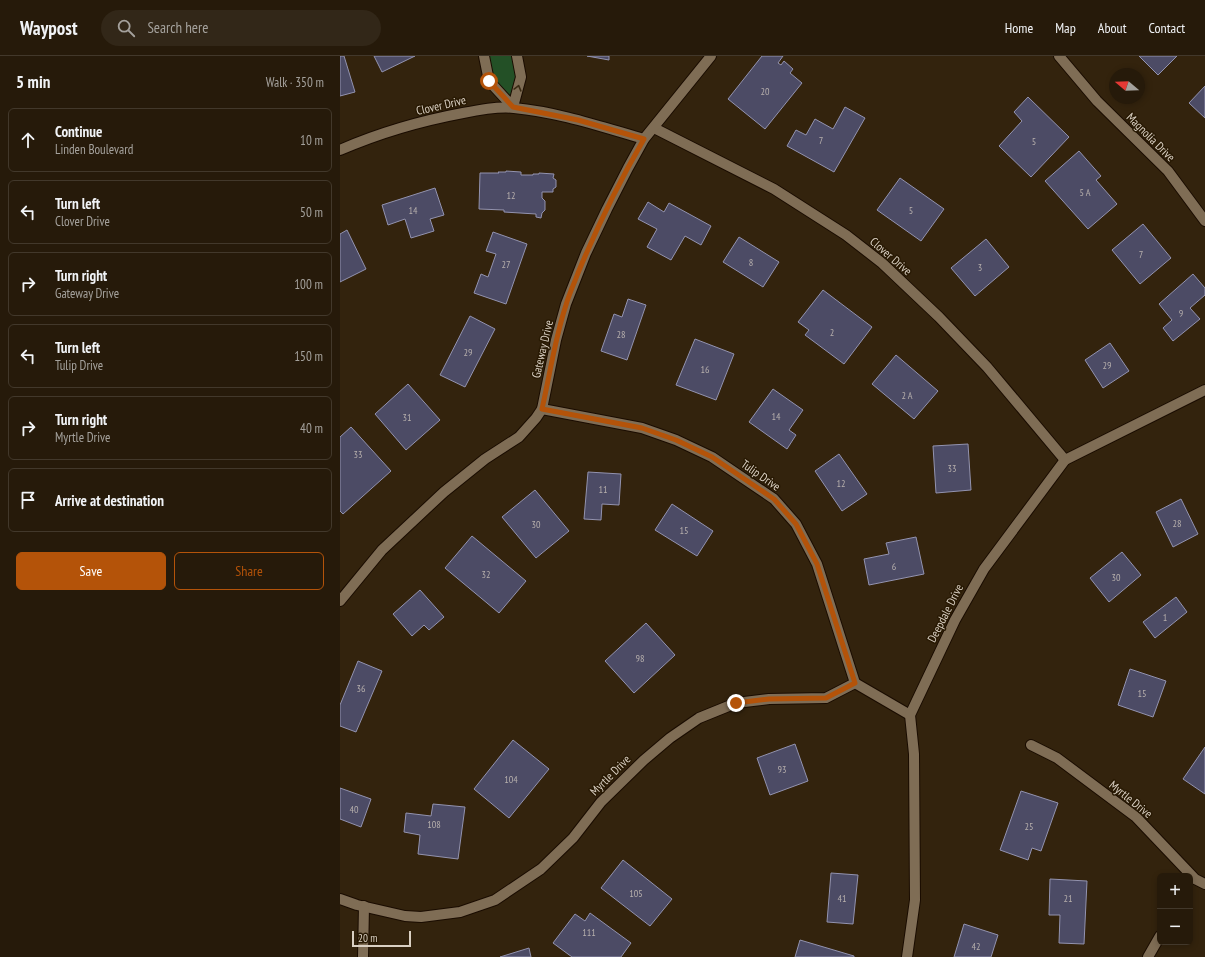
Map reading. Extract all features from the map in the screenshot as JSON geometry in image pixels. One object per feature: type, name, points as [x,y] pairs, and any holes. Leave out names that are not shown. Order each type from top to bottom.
[{"type":"street","points":[[484,56],[489,81],[513,107]]},
{"type":"street","points":[[513,107],[521,77],[517,56]]},
{"type":"street","name":"Gateway Drive","points":[[340,601],[382,550],[444,492],[485,459],[519,437],[536,418],[542,409],[556,340],[566,304],[586,253],[607,209],[644,139],[711,56]]},
{"type":"street","name":"Magnolia Drive","points":[[1059,56],[1097,100],[1168,171],[1205,221]]},
{"type":"street","name":"Clover Drive","points":[[340,150],[364,139],[402,127],[478,110],[513,107],[578,120],[644,139]]},
{"type":"street","name":"Clover Drive","points":[[654,128],[774,190],[846,235],[882,263],[940,317],[987,367],[1065,460]]},
{"type":"street","name":"Deepdale Drive","points":[[910,715],[955,620],[984,569],[1065,460],[1205,390]]},
{"type":"street","name":"Tulip Drive","points":[[542,409],[642,428],[676,440],[712,457],[774,499],[796,524],[817,564],[855,683]]},
{"type":"street","points":[[855,683],[910,715],[914,754],[915,900],[907,957]]},
{"type":"street","name":"Myrtle Drive","points":[[340,899],[405,916],[421,917],[460,912],[495,900],[541,869],[573,838],[601,802],[644,760],[670,738],[699,718],[736,703],[769,699],[826,698],[855,683]]},
{"type":"street","name":"Myrtle Drive","points":[[1031,745],[1057,758],[1136,817],[1184,873]]},
{"type":"street","name":"Myrtle Drive","points":[[1193,883],[1205,884]]},
{"type":"street","points":[[363,957],[364,906]]},
{"type":"street","points":[[1148,957],[1157,941]]},
{"type":"green space","points":[[484,56],[517,56],[521,77],[513,107],[489,81]]},
{"type":"building","points":[[340,56],[344,56],[355,92],[340,96]]},
{"type":"building","points":[[374,56],[415,56],[382,72]]},
{"type":"building","points":[[587,56],[609,56],[609,60]]},
{"type":"building","points":[[762,56],[783,56],[778,63],[781,65],[784,61],[793,69],[790,73],[802,83],[765,129],[728,99]]},
{"type":"building","points":[[1139,56],[1177,56],[1158,75]]},
{"type":"building","points":[[1205,86],[1205,118],[1189,103]]},
{"type":"building","points":[[1028,97],[1069,137],[1031,177],[999,146],[1022,121],[1014,112]]},
{"type":"building","points":[[845,107],[865,118],[834,172],[787,146],[796,130],[806,135],[815,119],[833,129]]},
{"type":"building","points":[[1079,151],[1101,176],[1096,180],[1117,204],[1088,229],[1045,181]]},
{"type":"building","points":[[498,172],[521,172],[521,175],[533,175],[539,173],[554,174],[553,178],[556,180],[556,187],[553,189],[553,192],[542,192],[542,198],[545,201],[545,210],[542,213],[541,218],[536,217],[536,214],[479,209],[480,173],[499,173]]},
{"type":"building","points":[[900,178],[944,209],[921,241],[877,210]]},
{"type":"building","points":[[435,188],[444,215],[430,219],[434,231],[411,238],[405,219],[388,225],[382,205]]},
{"type":"building","points":[[648,202],[664,212],[669,203],[711,226],[701,245],[685,236],[671,260],[647,247],[657,229],[638,219]]},
{"type":"building","points":[[1143,224],[1171,258],[1140,284],[1112,250]]},
{"type":"building","points":[[347,230],[366,269],[340,282],[340,234]]},
{"type":"building","points":[[493,232],[527,244],[506,304],[474,293],[481,274],[488,277],[496,254],[486,251]]},
{"type":"building","points":[[739,237],[779,262],[763,287],[723,262]]},
{"type":"building","points":[[986,239],[1009,267],[975,296],[951,268]]},
{"type":"building","points":[[1193,274],[1205,288],[1205,295],[1190,308],[1200,319],[1173,341],[1163,328],[1172,320],[1159,304]]},
{"type":"building","points":[[823,290],[872,327],[844,364],[805,335],[809,330],[798,322]]},
{"type":"building","points":[[628,299],[646,305],[627,360],[601,351],[614,314],[622,317]]},
{"type":"building","points":[[470,316],[495,329],[465,387],[440,375]]},
{"type":"building","points":[[695,339],[734,354],[716,400],[676,385]]},
{"type":"building","points":[[1110,343],[1129,371],[1103,388],[1085,360]]},
{"type":"building","points":[[896,355],[938,391],[914,419],[872,384]]},
{"type":"building","points":[[408,384],[440,420],[406,450],[375,414]]},
{"type":"building","points":[[773,389],[803,410],[789,430],[796,435],[787,449],[749,422]]},
{"type":"building","points":[[351,427],[391,471],[343,514],[340,511],[340,437]]},
{"type":"building","points":[[968,444],[971,490],[936,493],[933,446]]},
{"type":"building","points":[[839,454],[867,494],[842,511],[815,471]]},
{"type":"building","points":[[588,472],[621,474],[619,505],[602,504],[601,520],[584,519]]},
{"type":"building","points":[[535,490],[569,531],[536,558],[502,517]]},
{"type":"building","points":[[1181,499],[1198,534],[1173,547],[1156,512]]},
{"type":"building","points":[[672,504],[713,531],[697,556],[655,530]]},
{"type":"building","points":[[472,536],[526,581],[499,613],[445,568]]},
{"type":"building","points":[[916,537],[924,574],[869,585],[864,559],[889,554],[886,543]]},
{"type":"building","points":[[1122,552],[1141,575],[1109,602],[1090,578]]},
{"type":"building","points":[[420,590],[444,617],[429,630],[424,625],[412,636],[393,614]]},
{"type":"building","points":[[1176,597],[1187,612],[1155,638],[1143,622]]},
{"type":"building","points":[[646,623],[675,655],[634,693],[605,661]]},
{"type":"building","points":[[358,661],[382,671],[356,732],[340,726],[340,705]]},
{"type":"building","points":[[1130,669],[1166,681],[1153,717],[1118,705]]},
{"type":"building","points":[[513,740],[549,769],[509,818],[474,789]]},
{"type":"building","points":[[795,744],[808,781],[770,795],[757,758]]},
{"type":"building","points":[[1205,747],[1205,794],[1183,779]]},
{"type":"building","points":[[340,788],[371,799],[361,827],[340,819]]},
{"type":"building","points":[[1021,791],[1058,803],[1041,851],[1032,848],[1028,860],[1000,850]]},
{"type":"building","points":[[433,804],[465,807],[458,859],[418,854],[420,835],[404,832],[406,813],[431,816]]},
{"type":"building","points":[[623,860],[672,899],[650,926],[601,888]]},
{"type":"building","points":[[831,873],[858,875],[853,924],[827,922]]},
{"type":"building","points":[[1050,879],[1087,881],[1084,944],[1059,943],[1060,915],[1049,915]]},
{"type":"building","points":[[590,913],[631,943],[621,957],[572,957],[553,943],[575,914],[585,921]]},
{"type":"building","points":[[964,924],[998,935],[991,957],[954,957]]},
{"type":"building","points":[[800,940],[854,956],[854,957],[795,957]]},
{"type":"building","points":[[529,948],[531,957],[500,957]]},
{"type":"route","points":[[489,81],[513,107],[578,120],[644,139],[607,209],[586,253],[566,304],[556,340],[542,409],[642,428],[676,440],[712,457],[774,499],[796,524],[817,564],[855,683],[826,698],[769,699],[736,703]]}]
